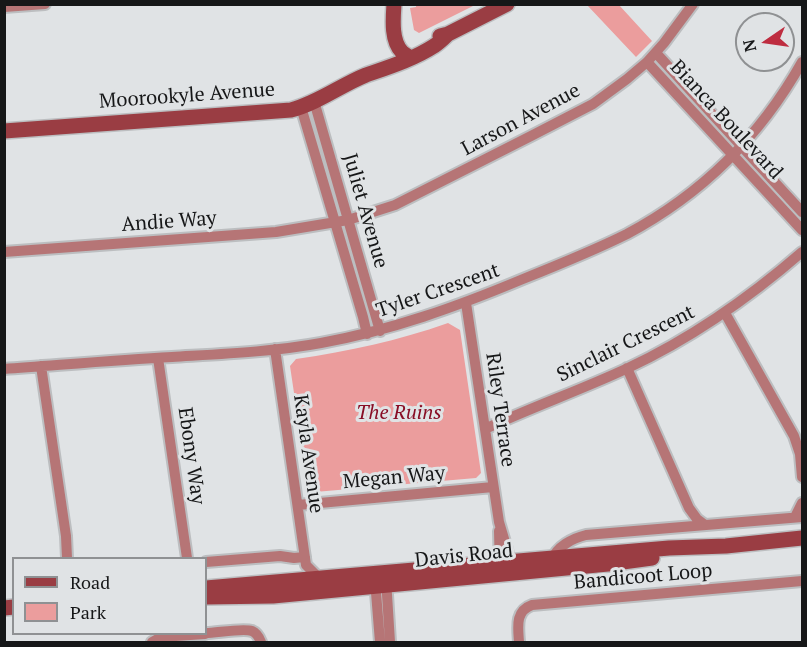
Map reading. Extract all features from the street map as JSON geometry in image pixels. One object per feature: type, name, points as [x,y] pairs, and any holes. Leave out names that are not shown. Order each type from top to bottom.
[{"type":"main road","points":[[395,4],[408,52]]},
{"type":"main road","name":"Moorookyle Avenue","points":[[4,131],[274,111],[308,104],[366,76],[382,71],[408,52],[435,46],[448,34],[507,4]]},
{"type":"main road","name":"Davis Road","points":[[207,597],[273,596],[381,580],[551,563],[669,548],[726,546],[802,538]]},
{"type":"main road","name":"Davis Road","points":[[207,588],[319,578],[381,580]]},
{"type":"street","points":[[4,8],[45,4]]},
{"type":"street","name":"Larson Avenue","points":[[335,222],[395,205],[593,104],[627,79],[656,53],[693,4]]},
{"type":"street","name":"Bianca Boulevard","points":[[656,53],[802,212]]},
{"type":"street","name":"Bianca Boulevard","points":[[647,62],[802,230]]},
{"type":"street","name":"Tyler Crescent","points":[[4,369],[275,349],[320,343],[380,331],[466,303],[593,250],[628,233],[681,200],[742,146],[786,90],[802,62]]},
{"type":"street","name":"Juliet Avenue","points":[[308,104],[348,220],[380,331]]},
{"type":"street","name":"Juliet Avenue","points":[[308,104],[335,222],[367,334]]},
{"type":"street","name":"Andie Way","points":[[4,252],[249,234],[335,222]]},
{"type":"street","name":"Sinclair Crescent","points":[[485,429],[627,369],[678,342],[725,313],[802,252]]},
{"type":"street","name":"Riley Terrace","points":[[466,303],[505,567]]},
{"type":"street","points":[[725,313],[798,434],[802,477]]},
{"type":"street","name":"Kayla Avenue","points":[[275,349],[306,561]]},
{"type":"street","name":"Ebony Way","points":[[158,358],[187,557]]},
{"type":"street","points":[[41,366],[67,557]]},
{"type":"street","points":[[627,369],[689,508],[705,525]]},
{"type":"street","name":"Megan Way","points":[[298,505],[493,487]]},
{"type":"street","points":[[551,563],[554,553],[571,540],[586,535],[799,517],[802,503]]},
{"type":"street","points":[[684,527],[689,508]]},
{"type":"street","points":[[66,537],[72,557]]},
{"type":"street","points":[[280,556],[303,543]]},
{"type":"street","points":[[207,562],[280,556],[294,558],[306,561],[319,578]]},
{"type":"street","points":[[288,582],[302,571],[306,561]]},
{"type":"street","points":[[380,642],[381,580]]},
{"type":"street","points":[[381,580],[390,642]]},
{"type":"street","name":"Bandicoot Loop","points":[[519,642],[519,616],[524,609],[532,605],[802,581]]},
{"type":"street","points":[[207,633],[247,630],[256,634],[261,642]]},
{"type":"street","points":[[152,642],[161,637],[183,635]]},
{"type":"green space","points":[[416,4],[475,5],[419,33],[414,30],[410,8],[416,7]]},
{"type":"green space","points":[[587,5],[619,5],[652,41],[636,57]]},
{"type":"green space","name":"The Ruins","points":[[448,323],[460,330],[481,473],[476,478],[315,492],[308,487],[290,366],[296,359],[373,345]]}]
